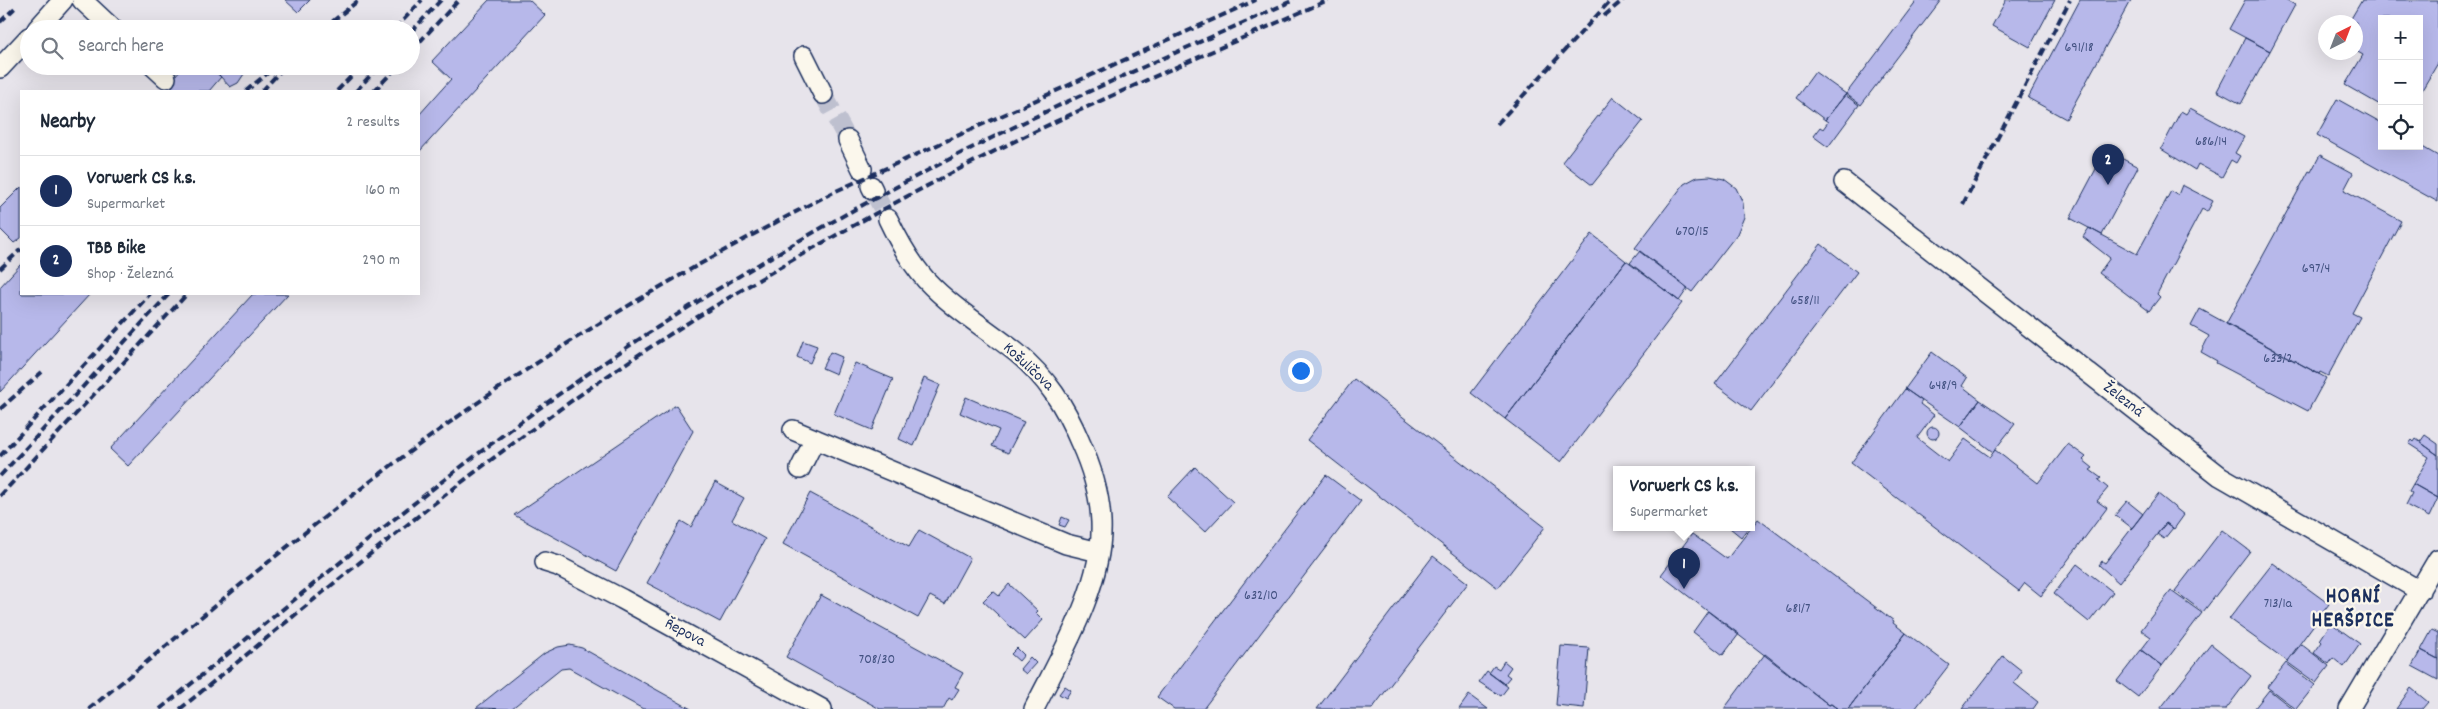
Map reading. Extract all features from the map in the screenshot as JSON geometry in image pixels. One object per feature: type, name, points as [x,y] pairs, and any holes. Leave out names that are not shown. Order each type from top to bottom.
[{"type":"street","points":[[44,20],[63,0]]},
{"type":"street","points":[[82,0],[103,20]]},
{"type":"street","points":[[0,68],[20,47]]},
{"type":"street","points":[[804,56],[823,94]]},
{"type":"street","points":[[848,140],[862,169]]},
{"type":"street","name":"Železná","points":[[1844,182],[2220,476],[2420,591]]},
{"type":"street","name":"Košuličova","points":[[888,219],[903,248],[926,280],[960,310],[1017,353],[1041,375],[1057,395],[1070,418],[1084,450],[1096,490],[1101,523],[1099,552],[1083,607],[1034,709]]},
{"type":"street","points":[[793,430],[1066,544],[1099,552]]},
{"type":"street","points":[[800,470],[815,439]]},
{"type":"street","points":[[2349,709],[2438,559]]},
{"type":"street","name":"Řepova","points":[[545,562],[596,585],[822,709]]},
{"type":"building","points":[[285,0],[310,0],[298,12]]},
{"type":"building","points":[[489,0],[529,0],[545,15],[420,151],[420,114],[451,79],[432,61]]},
{"type":"building","points":[[1917,0],[1941,0],[1861,105],[1846,94]]},
{"type":"building","points":[[2006,0],[2055,0],[2030,47],[1992,26]]},
{"type":"building","points":[[2080,0],[2131,0],[2066,119],[2028,98]]},
{"type":"building","points":[[2245,0],[2286,0],[2295,5],[2270,51],[2229,29]]},
{"type":"building","points":[[2362,0],[2438,0],[2438,63],[2423,88],[2423,15],[2378,15],[2378,104],[2345,85],[2360,60],[2363,60],[2363,15],[2353,15]]},
{"type":"building","points":[[2245,38],[2270,51],[2241,104],[2217,91]]},
{"type":"building","points":[[1815,72],[1846,94],[1825,120],[1796,98]]},
{"type":"building","points":[[176,75],[219,75],[221,77],[210,90],[162,90]]},
{"type":"building","points":[[219,75],[243,75],[238,83],[230,87]]},
{"type":"building","points":[[1845,95],[1859,105],[1828,147],[1813,136],[1820,127],[1823,129],[1828,122],[1825,120]]},
{"type":"building","points":[[1613,97],[1643,121],[1592,185],[1562,162]]},
{"type":"building","points":[[2337,99],[2378,122],[2378,150],[2423,150],[2423,147],[2438,156],[2438,202],[2317,135]]},
{"type":"building","points":[[2190,108],[2244,137],[2235,153],[2240,156],[2236,163],[2231,160],[2222,177],[2198,164],[2195,170],[2161,149],[2181,111],[2186,114]]},
{"type":"building","points":[[2106,150],[2138,167],[2102,235],[2070,218]]},
{"type":"building","points":[[2320,155],[2353,173],[2344,190],[2401,221],[2352,313],[2360,317],[2328,376],[2320,372],[2319,374],[2226,324],[2309,171],[2311,172]]},
{"type":"building","points":[[1710,176],[1724,179],[1736,188],[1743,203],[1744,217],[1737,234],[1692,292],[1635,248],[1684,184],[1697,177]]},
{"type":"building","points":[[2182,185],[2213,201],[2207,212],[2202,209],[2157,294],[2160,297],[2149,311],[2099,273],[2110,258],[2083,237],[2089,228],[2137,254],[2171,191],[2178,195]]},
{"type":"building","points":[[20,188],[20,239],[14,243],[0,229],[0,208]]},
{"type":"building","points":[[1592,234],[1626,261],[1505,419],[1471,393]]},
{"type":"building","points":[[1821,244],[1857,272],[1751,411],[1715,384]]},
{"type":"building","points":[[1640,251],[1688,288],[1679,301],[1630,263]]},
{"type":"building","points":[[1626,261],[1682,303],[1561,462],[1505,419]]},
{"type":"building","points":[[20,265],[20,295],[89,295],[0,392],[0,287]]},
{"type":"building","points":[[252,295],[287,295],[128,466],[110,449]]},
{"type":"building","points":[[2200,309],[2326,378],[2308,411],[2216,363],[2217,361],[2201,352],[2209,336],[2191,326]]},
{"type":"building","points":[[803,341],[817,346],[810,363],[797,357]]},
{"type":"building","points":[[830,352],[842,357],[836,374],[822,368]]},
{"type":"building","points":[[1932,352],[1967,378],[1962,386],[1980,400],[1960,427],[1905,389]]},
{"type":"building","points":[[855,363],[893,379],[872,430],[834,414]]},
{"type":"building","points":[[924,378],[940,385],[914,446],[899,439]]},
{"type":"building","points":[[1354,379],[1545,527],[1498,588],[1307,440]]},
{"type":"building","points":[[1905,389],[1922,401],[1920,404],[1934,415],[1917,438],[1948,462],[1965,439],[1990,457],[1995,450],[2038,483],[2068,444],[2086,457],[2083,460],[2093,468],[2090,470],[2101,478],[2098,480],[2108,488],[2097,501],[2107,508],[2041,596],[2025,583],[2019,591],[1851,463]]},
{"type":"building","points":[[966,397],[1024,422],[1008,453],[992,446],[999,430],[960,413]]},
{"type":"building","points":[[1980,400],[2015,424],[1993,452],[1960,427]]},
{"type":"building","points":[[676,405],[693,431],[616,571],[514,515]]},
{"type":"building","points":[[1931,427],[1935,427],[1939,433],[1935,439],[1931,439],[1927,435],[1927,431]]},
{"type":"building","points":[[2425,435],[2438,444],[2438,455],[2420,442]]},
{"type":"building","points":[[2416,439],[2438,455],[2438,498],[2413,484],[2429,457],[2409,444],[2412,440],[2414,442]]},
{"type":"building","points":[[1195,467],[1233,502],[1205,532],[1167,497]]},
{"type":"building","points":[[1326,475],[1361,501],[1203,709],[1174,709],[1157,697]]},
{"type":"building","points":[[715,482],[744,498],[732,520],[765,539],[720,622],[647,583],[681,521],[691,527]]},
{"type":"building","points":[[2413,484],[2438,498],[2429,517],[2406,505],[2412,493],[2409,491]]},
{"type":"building","points":[[810,493],[909,547],[919,530],[970,558],[945,604],[930,596],[918,618],[783,544]]},
{"type":"building","points":[[2158,494],[2184,515],[2174,529],[2166,523],[2119,583],[2099,565],[2102,561],[2105,563]]},
{"type":"building","points":[[2127,501],[2143,514],[2132,528],[2115,515]]},
{"type":"building","points":[[1062,517],[1069,520],[1065,527],[1059,525]]},
{"type":"building","points":[[1758,519],[1894,621],[1893,623],[1906,633],[1848,709],[1838,709],[1831,704],[1829,705],[1661,575],[1692,534],[1727,559],[1749,531],[1755,531],[1755,523]]},
{"type":"building","points":[[2166,523],[2173,528],[2164,539],[2157,534]]},
{"type":"building","points":[[2222,530],[2250,551],[2203,612],[2175,591]]},
{"type":"building","points":[[1734,531],[1746,531],[1741,537]]},
{"type":"building","points":[[1433,556],[1468,583],[1372,709],[1317,709]]},
{"type":"building","points":[[2273,563],[2329,604],[2287,661],[2229,619]]},
{"type":"building","points":[[2077,564],[2113,592],[2089,622],[2054,594]]},
{"type":"building","points":[[1009,584],[1038,611],[1036,613],[1043,620],[1025,640],[983,601],[993,591],[999,596]]},
{"type":"building","points":[[2171,591],[2202,613],[2162,666],[2141,650],[2151,637],[2141,630]]},
{"type":"building","points":[[821,595],[963,673],[955,687],[959,689],[952,700],[949,698],[943,709],[880,709],[786,657]]},
{"type":"building","points":[[1708,611],[1739,634],[1723,655],[1693,632]]},
{"type":"building","points":[[2331,623],[2360,644],[2344,667],[2333,658],[2329,664],[2314,653],[2322,642],[2320,640]]},
{"type":"building","points":[[2432,630],[2438,633],[2438,659],[2421,650]]},
{"type":"building","points":[[1906,633],[1949,665],[1915,709],[1848,709]]},
{"type":"building","points":[[2211,644],[2251,676],[2226,709],[2160,709]]},
{"type":"building","points":[[2301,644],[2329,666],[2316,683],[2287,662]]},
{"type":"building","points":[[570,645],[582,648],[691,709],[643,709],[569,668],[561,669],[511,709],[476,708],[545,653],[558,647]]},
{"type":"building","points":[[1561,646],[1589,648],[1584,708],[1556,705]]},
{"type":"building","points":[[1017,648],[1024,655],[1019,661],[1011,654]]},
{"type":"building","points":[[2141,650],[2162,666],[2138,697],[2117,681]]},
{"type":"building","points":[[2421,650],[2438,659],[2438,680],[2412,666]]},
{"type":"building","points":[[1765,654],[1829,705],[1831,704],[1838,709],[1724,709]]},
{"type":"building","points":[[2003,656],[2022,671],[2014,683],[2038,702],[2033,709],[1962,709]]},
{"type":"building","points":[[1030,657],[1036,663],[1026,674],[1020,669]]},
{"type":"building","points":[[1504,661],[1511,667],[1506,674],[1510,677],[1504,684],[1489,673],[1494,666],[1499,669]]},
{"type":"building","points":[[2286,663],[2315,685],[2296,709],[2267,687]]},
{"type":"building","points":[[1487,671],[1508,687],[1501,696],[1479,682]]},
{"type":"building","points":[[1065,686],[1071,690],[1066,698],[1059,694]]},
{"type":"building","points":[[2411,688],[2428,702],[2422,709],[2396,709]]},
{"type":"building","points":[[2269,690],[2293,709],[2254,709]]},
{"type":"building","points":[[1469,695],[1488,709],[1459,709]]},
{"type":"tunnel","points":[[823,94],[848,140]]},
{"type":"tunnel","points":[[873,190],[888,219]]},
{"type":"railway","points":[[334,20],[359,0]]},
{"type":"railway","points":[[403,20],[422,0]]},
{"type":"railway","points":[[420,22],[441,0]]},
{"type":"railway","points":[[420,41],[459,0]]},
{"type":"railway","points":[[89,709],[273,558],[415,448],[508,382],[645,296],[692,268],[836,191],[1256,0]]},
{"type":"railway","points":[[160,709],[466,463],[593,370],[704,297],[846,214],[992,138],[1136,70],[1294,0]]},
{"type":"railway","points":[[180,709],[380,546],[516,441],[657,343],[730,297],[857,223],[1029,134],[1328,0]]},
{"type":"railway","points":[[1497,124],[1611,0]]},
{"type":"railway","points":[[1604,16],[1623,0]]},
{"type":"railway","points":[[1963,204],[2070,0]]},
{"type":"railway","points":[[0,22],[16,7]]},
{"type":"railway","points":[[247,90],[265,75]]},
{"type":"railway","points":[[263,90],[277,75]]},
{"type":"railway","points":[[338,90],[352,75]]},
{"type":"railway","points":[[357,90],[371,75]]},
{"type":"railway","points":[[375,90],[389,75]]},
{"type":"railway","points":[[0,269],[20,250]]},
{"type":"railway","points":[[0,456],[149,295]]},
{"type":"railway","points":[[0,476],[168,295]]},
{"type":"railway","points":[[0,496],[186,295]]},
{"type":"railway","points":[[0,409],[42,372]]},
{"type":"place","name":"TBB Bike","points":[[2108,185]]},
{"type":"place","name":"Vorwerk CS k.s.","points":[[1684,589]]},
{"type":"district","name":"HORNÍ HERŠPICE","points":[[2353,610]]}]
